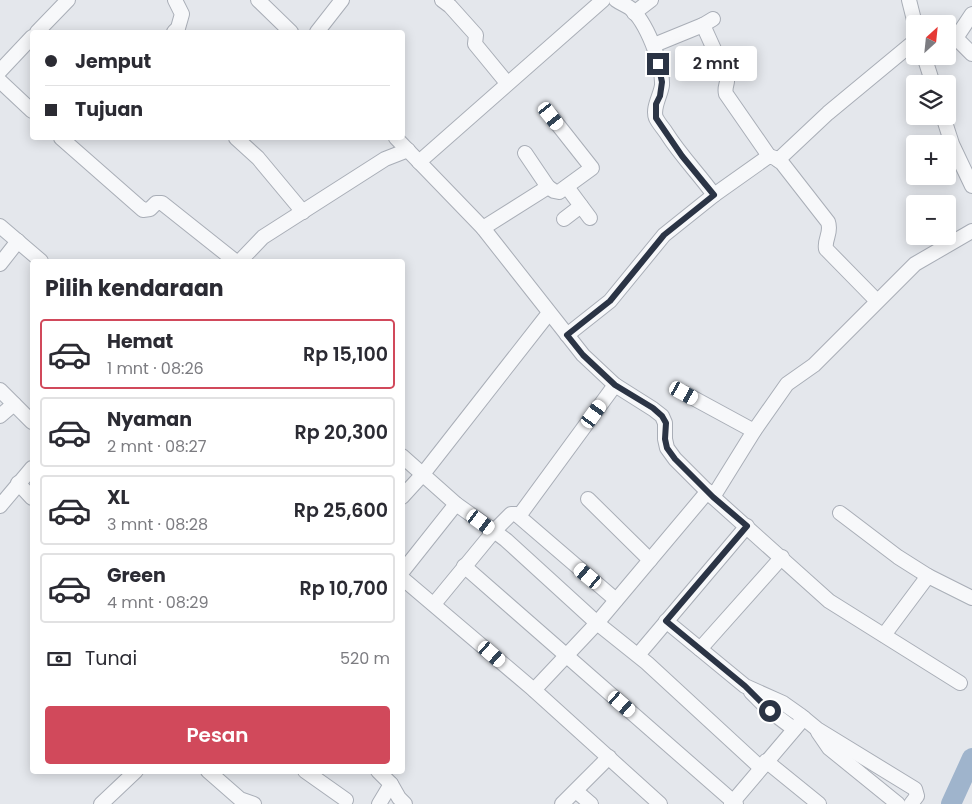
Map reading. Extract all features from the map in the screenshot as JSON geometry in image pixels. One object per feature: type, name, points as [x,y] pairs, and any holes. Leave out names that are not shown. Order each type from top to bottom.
[{"type":"street","points":[[39,30],[68,0]]},
{"type":"street","points":[[175,0],[182,14],[176,30]]},
{"type":"street","points":[[258,0],[288,30]]},
{"type":"street","points":[[320,30],[342,0]]},
{"type":"street","points":[[442,0],[450,6],[476,36],[475,44],[507,83]]},
{"type":"street","points":[[419,162],[603,0]]},
{"type":"street","points":[[616,0],[629,7],[654,45],[662,82],[660,96],[656,104],[656,118],[682,156],[714,195]]},
{"type":"street","points":[[634,14],[651,0]]},
{"type":"street","points":[[909,0],[913,15]]},
{"type":"street","points":[[956,36],[972,14]]},
{"type":"street","points":[[654,45],[708,22],[727,78],[726,94],[774,158],[828,222],[830,228],[825,246],[826,249],[877,301]]},
{"type":"street","points":[[1,66],[30,39]]},
{"type":"street","points":[[956,44],[972,54]]},
{"type":"street","points":[[567,335],[610,301],[664,235],[714,195],[774,158],[906,48]]},
{"type":"street","points":[[0,81],[30,110]]},
{"type":"street","points":[[525,153],[548,187],[554,191],[559,192],[592,168],[551,116]]},
{"type":"street","points":[[946,125],[952,144],[972,186]]},
{"type":"street","points":[[63,140],[143,210],[150,209],[156,203],[162,203],[232,259]]},
{"type":"street","points":[[238,140],[258,158],[303,212]]},
{"type":"street","points":[[398,140],[483,228],[583,355],[615,385],[653,408],[662,416],[666,423],[665,439],[667,448],[675,459],[711,494],[829,601],[960,683]]},
{"type":"street","points":[[242,259],[263,237],[385,159],[408,150]]},
{"type":"street","points":[[483,228],[548,187]]},
{"type":"street","points":[[567,187],[590,218]]},
{"type":"street","points":[[564,219],[581,206]]},
{"type":"street","points":[[0,226],[39,259]]},
{"type":"street","points":[[534,690],[597,623],[650,560],[711,494],[787,384],[814,364],[915,264],[972,231]]},
{"type":"street","points":[[0,264],[18,242]]},
{"type":"street","points":[[405,494],[423,474],[549,313]]},
{"type":"street","points":[[519,516],[615,385]]},
{"type":"street","points":[[0,390],[30,420]]},
{"type":"street","points":[[684,393],[754,431]]},
{"type":"street","points":[[0,416],[14,404]]},
{"type":"street","points":[[405,459],[456,504],[494,531],[597,623],[638,655],[764,765],[778,769],[819,804]]},
{"type":"street","points":[[0,506],[30,470]]},
{"type":"street","points":[[18,483],[30,496]]},
{"type":"street","points":[[588,499],[650,560]]},
{"type":"street","points":[[405,568],[456,504]]},
{"type":"street","points":[[840,512],[898,557],[928,576],[972,598]]},
{"type":"street","points":[[434,604],[494,531],[510,514],[514,513],[616,600]]},
{"type":"street","points":[[638,655],[747,526]]},
{"type":"street","points":[[700,649],[782,558]]},
{"type":"street","points":[[464,566],[733,803],[804,718]]},
{"type":"street","points":[[884,635],[928,576]]},
{"type":"street","points":[[405,580],[534,690],[660,804]]},
{"type":"street","points":[[666,621],[745,686],[770,711],[794,729]]},
{"type":"street","points":[[745,686],[782,703],[817,729],[915,789],[917,796],[911,804]]},
{"type":"street","points":[[817,729],[829,748],[898,804]]},
{"type":"street","points":[[562,804],[608,758]]},
{"type":"street","points":[[102,804],[133,774]]},
{"type":"street","points":[[211,774],[240,799],[254,804]]},
{"type":"street","points":[[309,774],[346,800]]},
{"type":"street","points":[[381,774],[391,784],[405,804]]},
{"type":"street","points":[[379,804],[391,784]]},
{"type":"street","points":[[576,790],[591,804]]},
{"type":"waterway","points":[[951,804],[972,758]]},
{"type":"route","points":[[658,64],[662,82],[660,96],[656,104],[656,118],[682,156],[714,195],[664,235],[610,301],[567,335],[583,355],[615,385],[653,408],[662,416],[666,423],[665,439],[667,448],[675,459],[713,497],[747,526],[666,621],[745,686],[770,711]]}]
